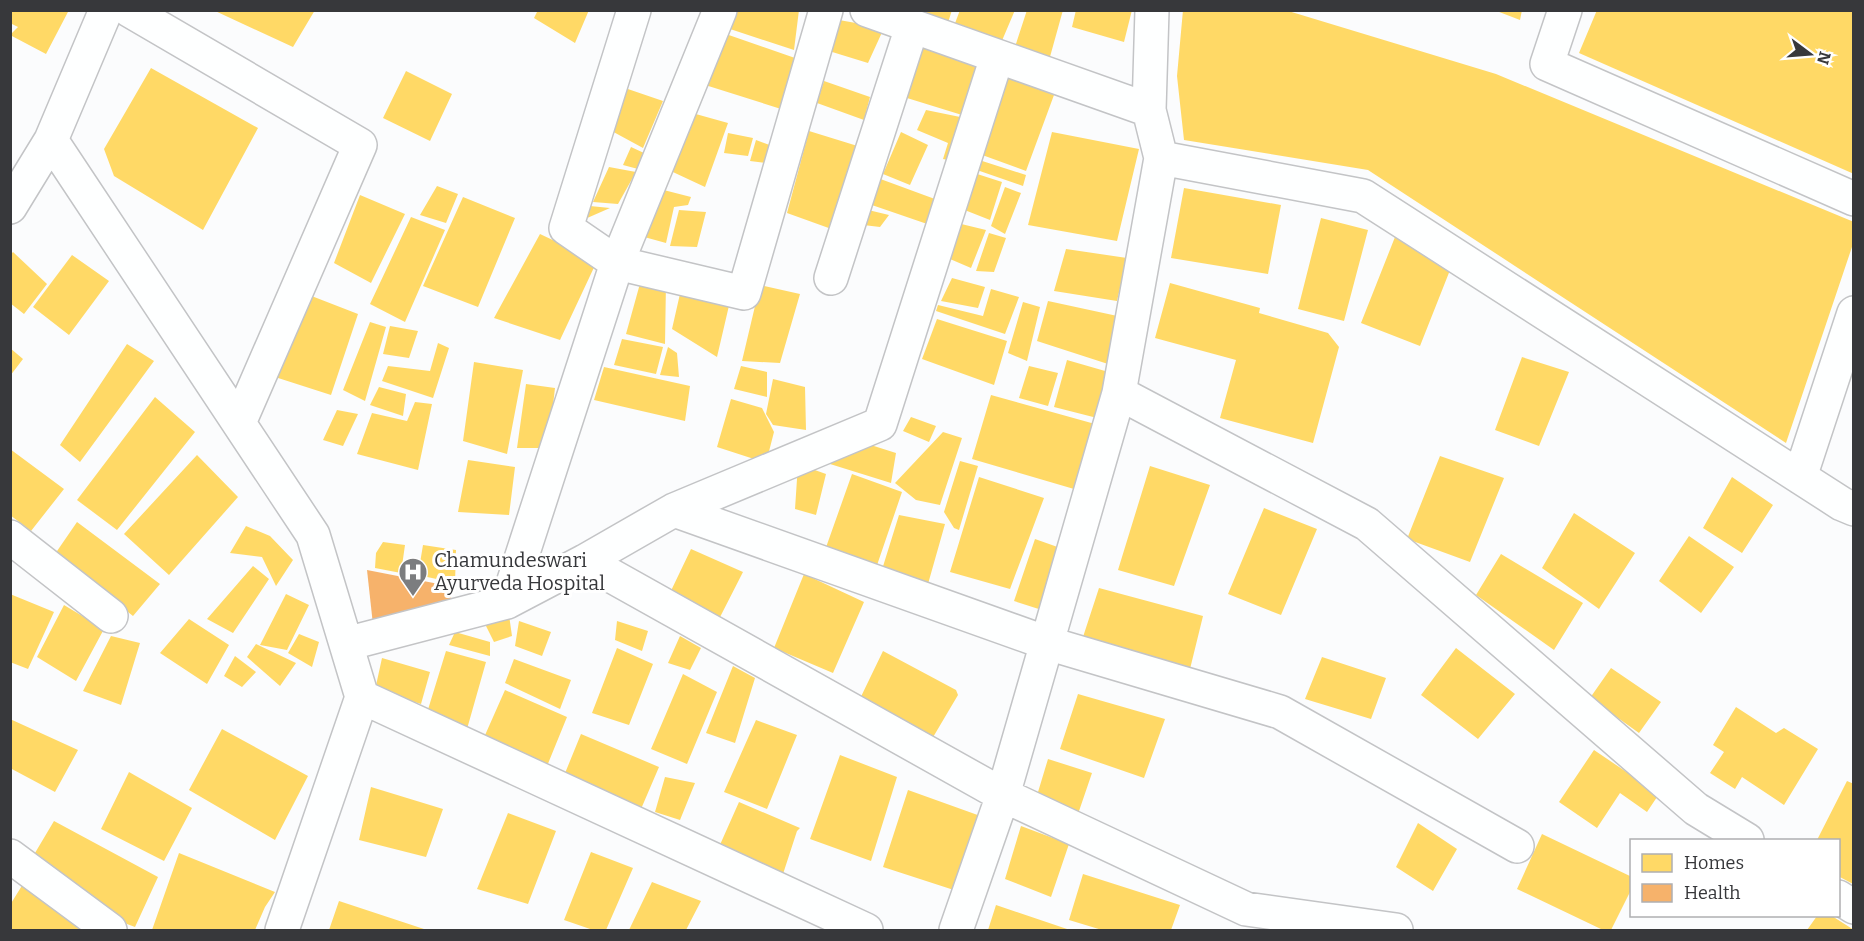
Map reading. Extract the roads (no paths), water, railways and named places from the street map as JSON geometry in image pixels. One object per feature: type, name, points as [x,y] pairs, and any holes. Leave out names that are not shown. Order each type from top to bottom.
[{"type":"street","points":[[10,207],[51,140],[106,10]]},
{"type":"street","points":[[129,10],[360,145],[239,423]]},
{"type":"street","points":[[634,10],[566,228],[617,263],[744,293],[826,10]]},
{"type":"street","points":[[507,602],[617,263],[720,10]]},
{"type":"street","points":[[867,10],[1149,110]]},
{"type":"street","points":[[956,930],[1003,795],[1119,393],[1161,158],[1149,110],[1152,10]]},
{"type":"street","points":[[1565,10],[1547,64],[1854,199]]},
{"type":"street","points":[[831,278],[912,27]]},
{"type":"street","points":[[346,644],[507,602],[674,510],[880,424],[997,57]]},
{"type":"street","points":[[51,140],[313,535],[362,697],[282,930]]},
{"type":"street","points":[[1161,158],[1363,196],[1842,504],[1854,509]]},
{"type":"street","points":[[1800,477],[1854,313]]},
{"type":"street","points":[[1119,393],[1367,524],[1696,809],[1745,839]]},
{"type":"street","points":[[674,510],[1047,643],[1280,712],[1517,846]]},
{"type":"street","points":[[10,537],[111,616]]},
{"type":"street","points":[[585,561],[1003,795],[1246,909],[1396,930]]},
{"type":"street","points":[[362,697],[866,930]]},
{"type":"street","points":[[10,856],[110,930]]},
{"type":"street","points":[[1840,898],[1854,907]]},
{"type":"place","name":"Chamundeswari Ayurveda Hospital","points":[[413,598]]}]
